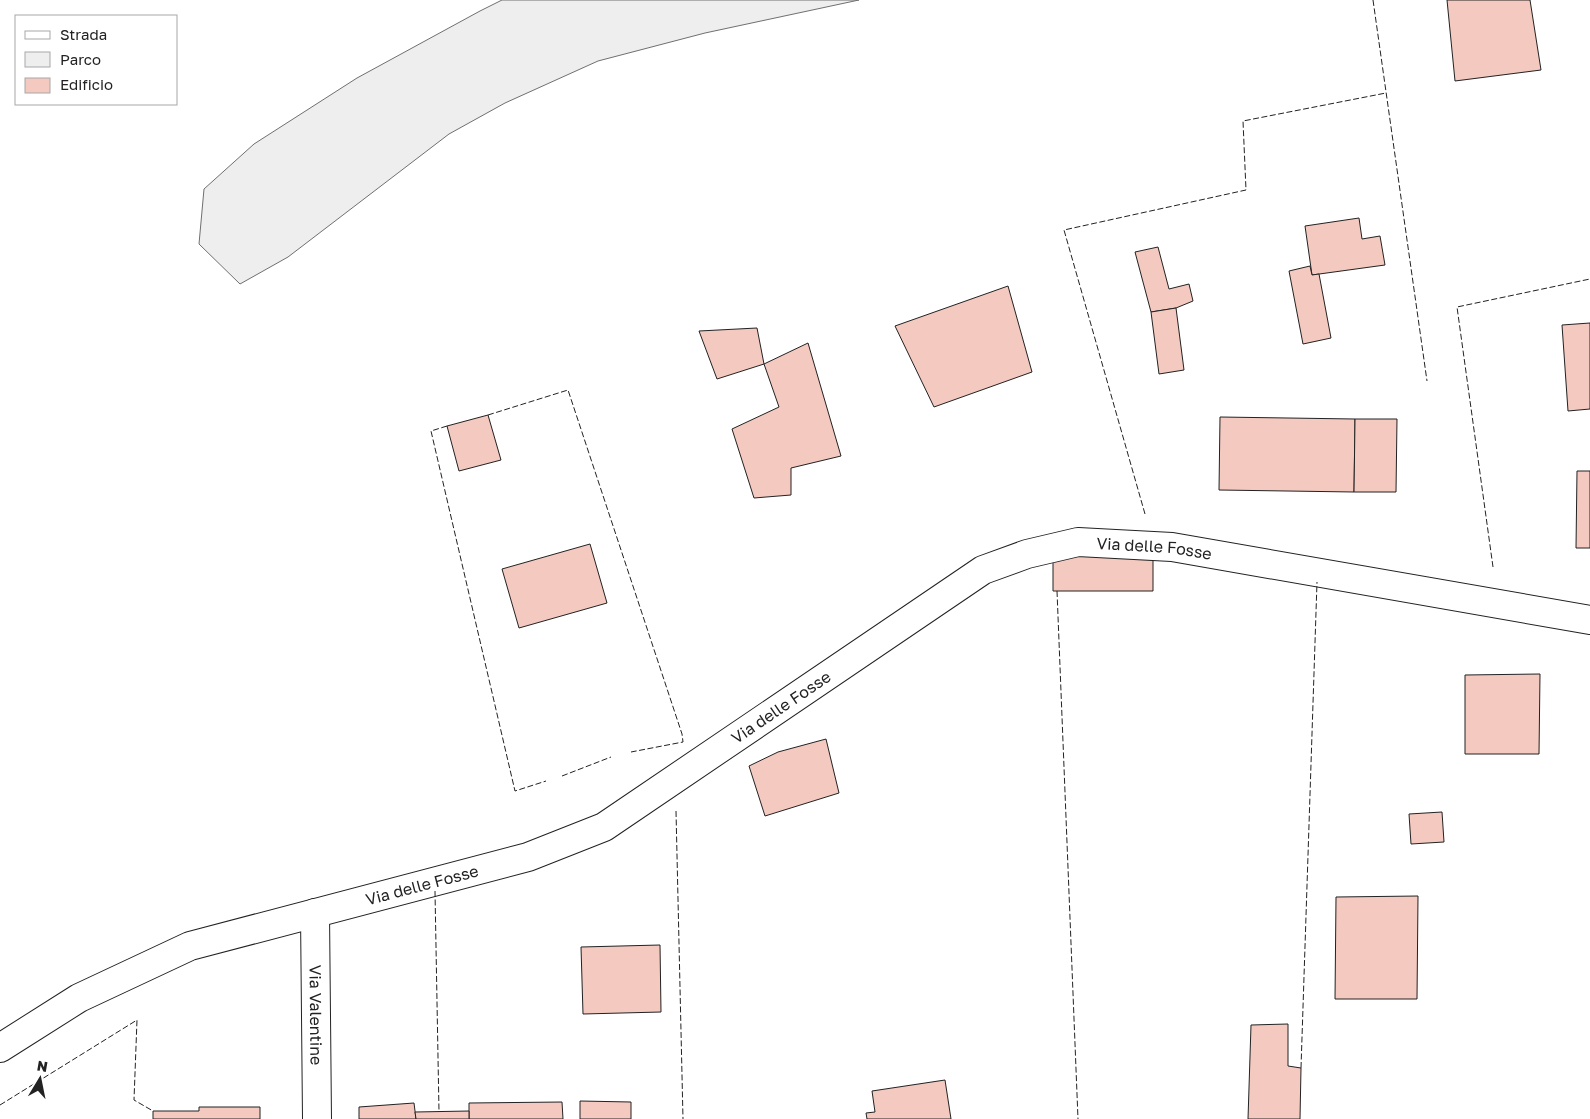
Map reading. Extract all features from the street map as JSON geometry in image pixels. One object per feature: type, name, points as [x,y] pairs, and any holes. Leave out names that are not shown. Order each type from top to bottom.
[{"type":"street","name":"Via delle Fosse","points":[[0,1048],[79,998],[190,946],[528,857],[604,827],[983,570],[1027,554],[1078,542],[1172,547],[1590,620]]},
{"type":"street","name":"Via Valentine","points":[[315,913],[318,1119]]},
{"type":"green space","points":[[502,0],[859,0],[705,33],[598,61],[505,103],[449,134],[288,257],[240,284],[199,244],[204,189],[254,144],[357,78]]},
{"type":"building","points":[[1447,0],[1530,0],[1541,70],[1455,81]]},
{"type":"building","points":[[1359,218],[1362,239],[1380,236],[1385,265],[1312,275],[1305,226]]},
{"type":"building","points":[[1158,247],[1169,289],[1189,284],[1193,301],[1176,308],[1151,312],[1135,252]]},
{"type":"building","points":[[1310,266],[1312,275],[1319,274],[1331,338],[1303,344],[1289,271]]},
{"type":"building","points":[[1008,286],[1032,372],[934,407],[895,326]]},
{"type":"building","points":[[1176,308],[1184,370],[1159,374],[1151,312]]},
{"type":"building","points":[[1590,323],[1590,409],[1568,411],[1562,325]]},
{"type":"building","points":[[757,328],[764,364],[717,379],[699,331]]},
{"type":"building","points":[[808,343],[841,456],[791,468],[791,495],[754,498],[732,429],[779,407],[764,364]]},
{"type":"building","points":[[488,415],[501,460],[459,471],[447,426]]},
{"type":"building","points":[[1220,417],[1355,419],[1354,492],[1219,490]]},
{"type":"building","points":[[1355,419],[1397,419],[1396,492],[1354,492]]},
{"type":"building","points":[[1577,471],[1590,471],[1590,548],[1576,548]]},
{"type":"building","points":[[590,544],[607,603],[519,628],[502,569]]},
{"type":"building","points":[[1153,552],[1153,591],[1053,591],[1053,555]]},
{"type":"building","points":[[1540,674],[1539,754],[1465,754],[1465,675]]},
{"type":"building","points":[[826,739],[839,793],[765,816],[749,766],[778,752]]},
{"type":"building","points":[[1442,812],[1444,842],[1411,844],[1409,814]]},
{"type":"building","points":[[1418,896],[1417,999],[1335,999],[1336,897]]},
{"type":"building","points":[[660,945],[661,1012],[583,1014],[581,947]]},
{"type":"building","points":[[1288,1024],[1288,1066],[1301,1068],[1300,1119],[1248,1119],[1251,1025]]},
{"type":"building","points":[[945,1080],[951,1119],[867,1119],[866,1113],[875,1112],[872,1091]]},
{"type":"building","points":[[580,1101],[631,1102],[631,1119],[580,1119]]},
{"type":"building","points":[[562,1102],[563,1119],[469,1119],[469,1103]]},
{"type":"building","points":[[414,1103],[416,1119],[359,1119],[359,1107]]},
{"type":"building","points":[[199,1107],[260,1107],[260,1119],[153,1119],[153,1111],[199,1111]]},
{"type":"building","points":[[469,1111],[469,1119],[416,1119],[415,1112]]},
{"type":"fence","points":[[1373,0],[1427,381]]},
{"type":"fence","points":[[1145,514],[1064,230],[1246,190],[1243,121],[1386,93]]},
{"type":"fence","points":[[1493,567],[1457,307],[1590,279]]},
{"type":"fence","points":[[488,415],[568,390],[682,734],[683,742],[631,752]]},
{"type":"fence","points":[[447,426],[431,431],[515,791],[546,781]]},
{"type":"fence","points":[[1301,1068],[1317,582]]},
{"type":"fence","points":[[1057,591],[1078,1119]]},
{"type":"fence","points":[[562,776],[611,757]]},
{"type":"fence","points":[[676,811],[683,1119]]},
{"type":"fence","points":[[435,891],[439,1112]]},
{"type":"fence","points":[[0,1105],[137,1020],[134,1100],[153,1111]]}]
